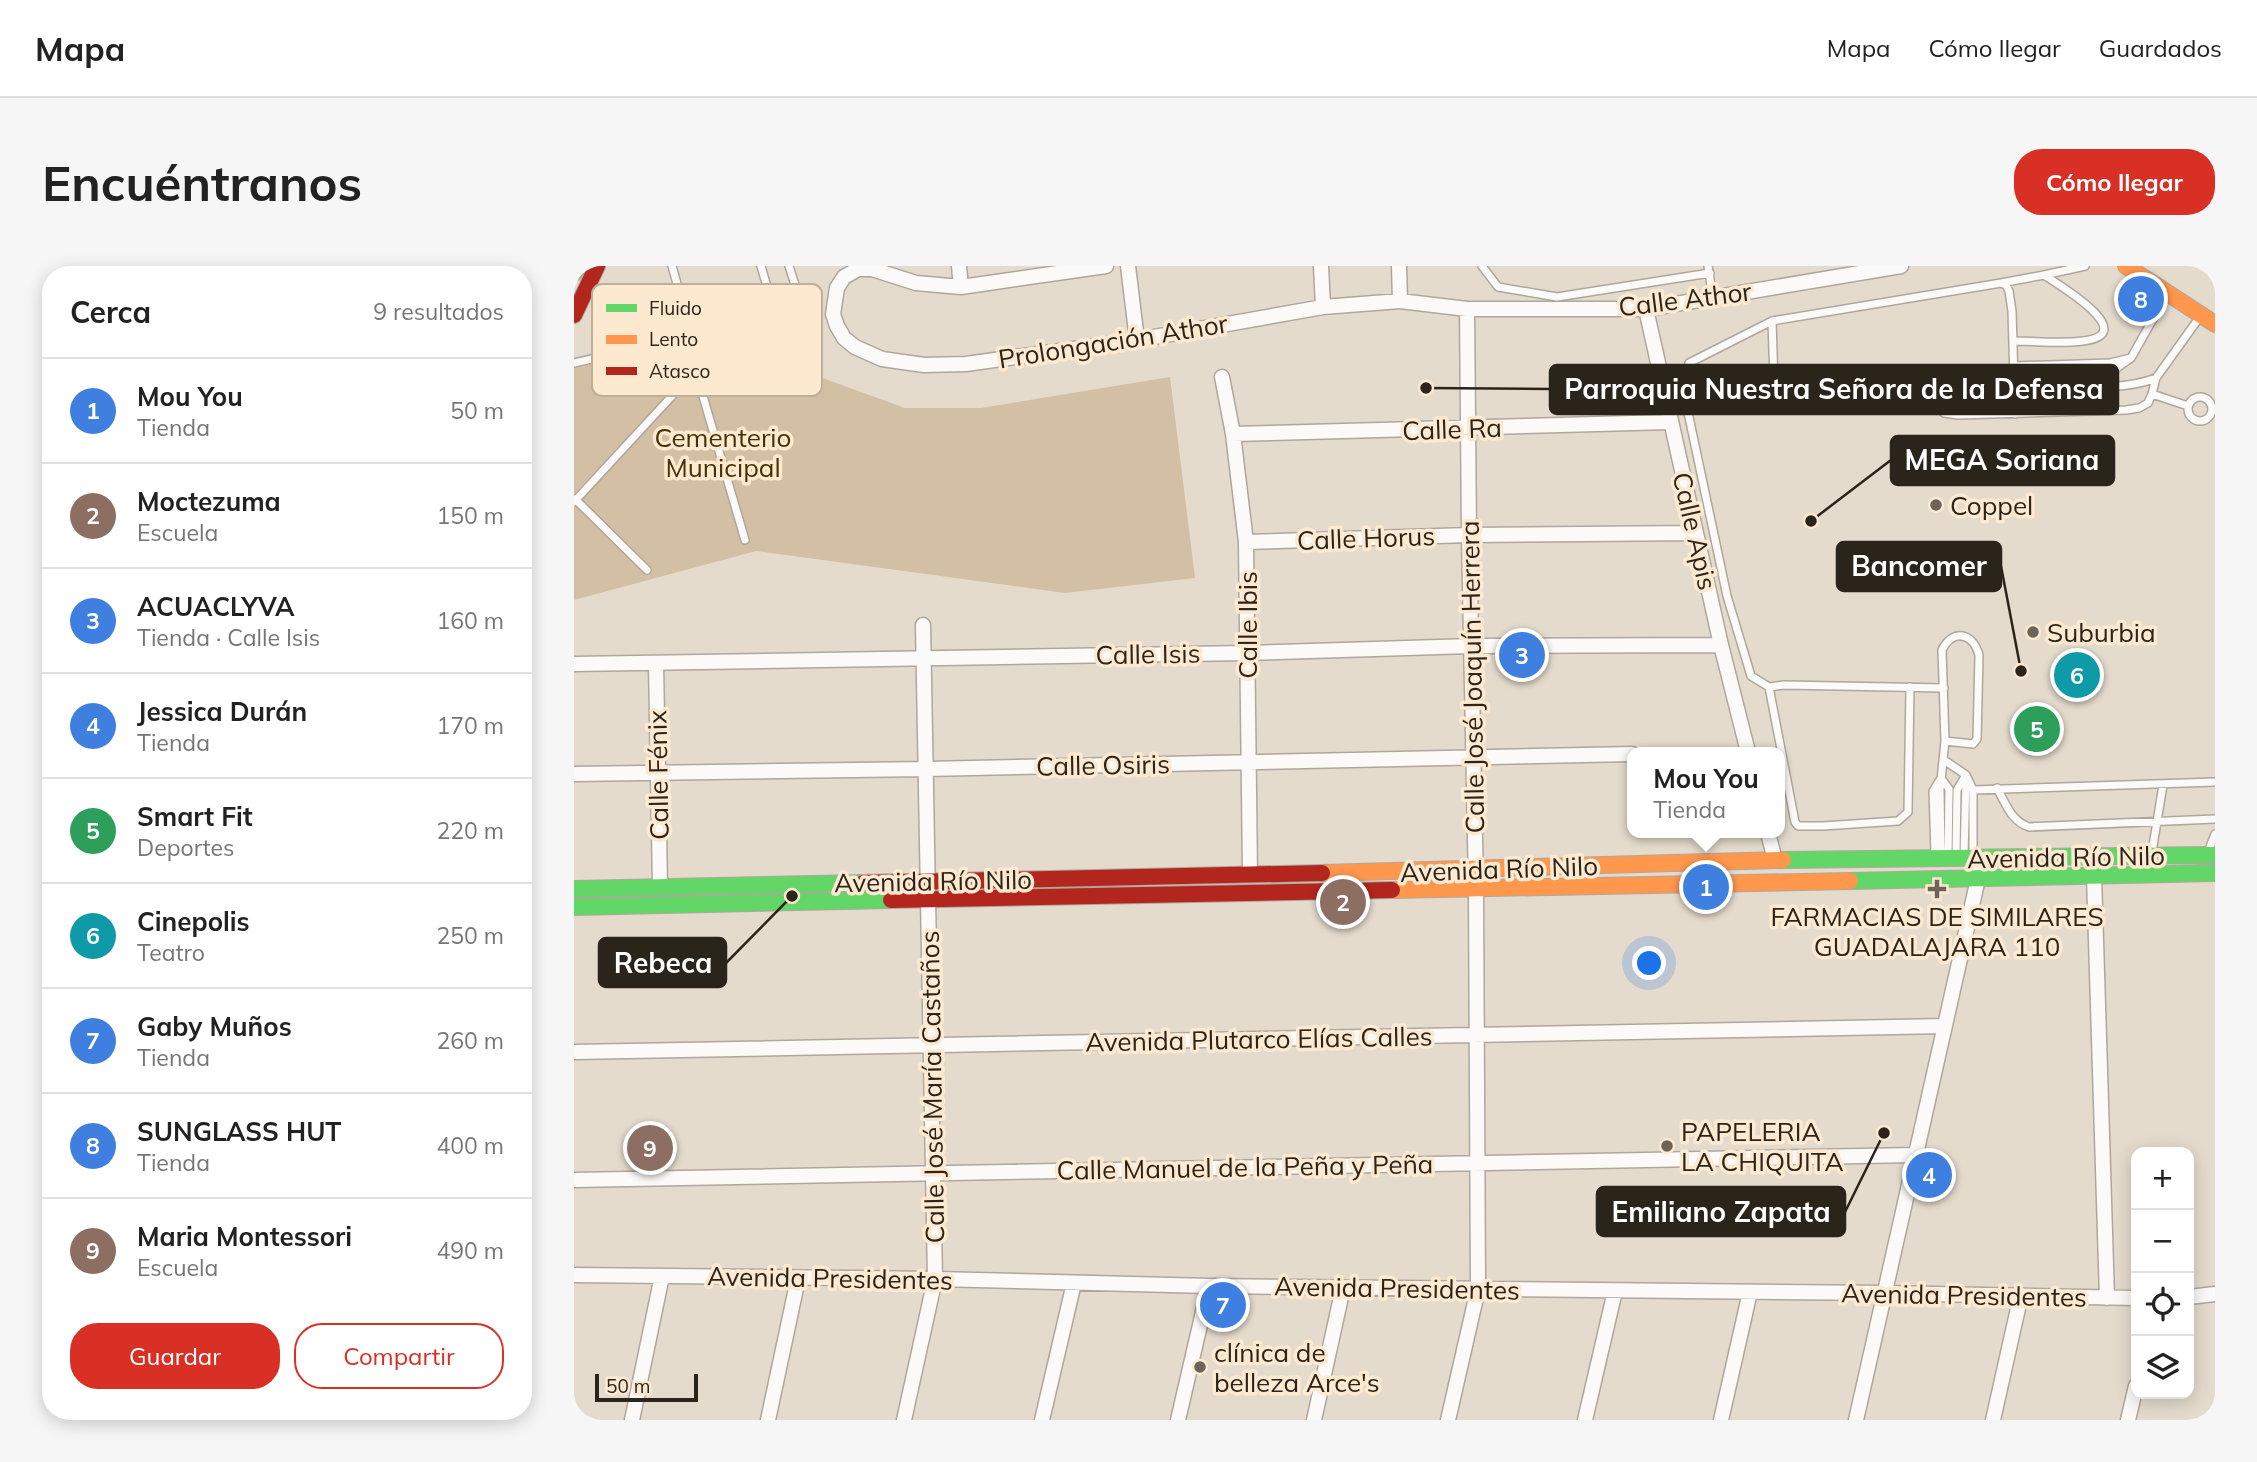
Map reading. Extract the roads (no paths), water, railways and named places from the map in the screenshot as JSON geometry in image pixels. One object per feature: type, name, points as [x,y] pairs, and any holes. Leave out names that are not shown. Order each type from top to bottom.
[{"type":"main road","points":[[574,273],[578,266]]},
{"type":"main road","points":[[575,308],[597,266]]},
{"type":"main road","points":[[2126,266],[2170,289],[2209,315]]},
{"type":"main road","points":[[2146,266],[2170,289]]},
{"type":"main road","name":"Avenida Río Nilo","points":[[574,889],[1476,870],[1775,860],[2211,855]]},
{"type":"main road","name":"Avenida Río Nilo","points":[[574,906],[2215,873]]},
{"type":"street","points":[[958,266],[961,287]]},
{"type":"street","points":[[851,269],[872,269],[916,283],[961,287],[1107,266]]},
{"type":"street","points":[[1128,266],[1137,340]]},
{"type":"street","points":[[1321,266],[1323,307]]},
{"type":"street","points":[[1399,266],[1400,301]]},
{"type":"street","name":"Calle Athor","points":[[1467,309],[1646,309],[1901,266]]},
{"type":"street","name":"Prolongación Athor","points":[[851,269],[837,288],[834,297],[833,314],[836,326],[844,338],[849,343],[892,362],[924,365],[966,364],[1137,340],[1323,307],[1400,301],[1467,309]]},
{"type":"street","name":"Calle José Joaquín Herrera","points":[[1448,1420],[1478,1289],[1476,870],[1467,309]]},
{"type":"street","name":"Calle Apis","points":[[1646,309],[1721,645],[1747,747]]},
{"type":"street","name":"Calle Ibis","points":[[1222,377],[1234,434],[1246,542],[1250,875]]},
{"type":"street","name":"Calle Ra","points":[[1234,434],[1670,422]]},
{"type":"street","name":"Calle Horus","points":[[1246,542],[1696,533]]},
{"type":"street","name":"Calle José María Castaños","points":[[904,1420],[935,1279],[923,625]]},
{"type":"street","name":"Calle Isis","points":[[574,664],[1247,653],[1471,646],[1721,645]]},
{"type":"street","name":"Calle Fénix","points":[[656,664],[660,887]]},
{"type":"street","name":"Calle Osiris","points":[[574,774],[1627,754]]},
{"type":"street","points":[[1769,838],[1775,860]]},
{"type":"street","points":[[1856,1420],[1980,878],[1957,859]]},
{"type":"street","points":[[2094,875],[2107,1298]]},
{"type":"street","name":"Avenida Plutarco Elías Calles","points":[[574,1052],[1945,1026]]},
{"type":"street","name":"Calle Manuel de la Peña y Peña","points":[[574,1180],[1915,1155]]},
{"type":"street","name":"Avenida Presidentes","points":[[574,1275],[2131,1298]]},
{"type":"street","points":[[632,1420],[662,1276]]},
{"type":"street","points":[[768,1420],[798,1279]]},
{"type":"street","points":[[1042,1420],[1074,1283]]},
{"type":"street","points":[[1178,1420],[1209,1286]]},
{"type":"street","points":[[1314,1420],[1343,1288]]},
{"type":"street","points":[[1585,1420],[1615,1291]]},
{"type":"street","points":[[1721,1420],[1750,1292]]},
{"type":"street","points":[[2194,1296],[2215,1294]]},
{"type":"street","points":[[1993,1420],[2021,1295]]},
{"type":"street","points":[[2128,1420],[2133,1399]]},
{"type":"lane","points":[[672,266],[677,284]]},
{"type":"lane","points":[[761,266],[766,284]]},
{"type":"lane","points":[[789,266],[795,284]]},
{"type":"lane","points":[[1482,266],[1497,287],[1557,297],[1709,269],[1713,298]]},
{"type":"lane","points":[[1781,747],[1769,688],[1751,676],[1731,609],[1682,384],[1689,363],[1772,321],[2001,283],[2085,266]]},
{"type":"lane","points":[[2012,341],[2084,341],[2101,335],[2104,331],[2101,318],[2044,275]]},
{"type":"lane","points":[[2001,283],[2006,285],[2011,298],[2015,414]]},
{"type":"lane","points":[[2156,378],[2138,385],[2113,388],[2044,383],[2039,380],[2039,375],[2104,373],[2114,370],[2131,358],[2170,289]]},
{"type":"lane","points":[[1772,321],[1774,382],[1781,393],[1814,397],[1907,393],[1922,398],[1949,415],[2139,408],[2148,403],[2156,378],[2209,315]]},
{"type":"lane","points":[[2014,366],[2110,363],[2131,358]]},
{"type":"lane","points":[[574,363],[592,359]]},
{"type":"lane","points":[[2152,394],[2188,405]]},
{"type":"lane","points":[[647,570],[575,501],[673,396]]},
{"type":"lane","points":[[703,396],[745,540]]},
{"type":"lane","points":[[2202,397],[2210,402],[2213,413],[2207,419],[2197,421],[2189,414],[2188,405],[2193,399],[2202,397]]},
{"type":"lane","points":[[1945,741],[1973,744],[1977,739],[1979,655],[1974,643],[1967,637],[1954,637],[1942,650],[1944,760],[1941,778],[1933,791],[1957,859]]},
{"type":"lane","points":[[1769,688],[1784,685],[1944,688]]},
{"type":"lane","points":[[1785,767],[1796,822],[1800,827],[1898,821],[1908,812],[1910,687]]},
{"type":"lane","points":[[1944,760],[1966,775],[1973,790],[1957,859]]},
{"type":"lane","points":[[1957,859],[1966,775]]},
{"type":"lane","points":[[1941,778],[1949,789],[1957,859]]},
{"type":"lane","points":[[1973,790],[2215,782]]},
{"type":"lane","points":[[2152,856],[2163,785]]},
{"type":"lane","points":[[1997,788],[2014,818],[2029,827],[2215,819]]},
{"type":"lane","points":[[2211,855],[2215,834]]},
{"type":"place","name":"SUNGLASS HUT","points":[[2141,299]]},
{"type":"place","name":"Parroquia Nuestra Señora de la Defensa","points":[[1426,388]]},
{"type":"place","name":"Coppel","points":[[1936,505]]},
{"type":"place","name":"MEGA Soriana","points":[[1811,521]]},
{"type":"place","name":"Suburbia","points":[[2033,632]]},
{"type":"place","name":"ACUACLYVA","points":[[1522,655]]},
{"type":"place","name":"Bancomer","points":[[2021,671]]},
{"type":"place","name":"Cinepolis","points":[[2077,675]]},
{"type":"place","name":"Smart Fit","points":[[2037,729]]},
{"type":"place","name":"Mou You","points":[[1706,887]]},
{"type":"place","name":"FARMACIAS DE SIMILARES GUADALAJARA 110","points":[[1937,889]]},
{"type":"place","name":"Rebeca","points":[[792,896]]},
{"type":"place","name":"Moctezuma","points":[[1343,902]]},
{"type":"place","name":"Emiliano Zapata","points":[[1884,1133]]},
{"type":"place","name":"PAPELERIA LA CHIQUITA","points":[[1667,1146]]},
{"type":"place","name":"Maria Montessori","points":[[650,1148]]},
{"type":"place","name":"Jessica Durán","points":[[1929,1175]]},
{"type":"place","name":"Gaby Muños","points":[[1223,1305]]},
{"type":"place","name":"clínica de belleza Arce's","points":[[1200,1367]]},
{"type":"park label","name":"Cementerio Municipal","points":[[723,452]]}]
